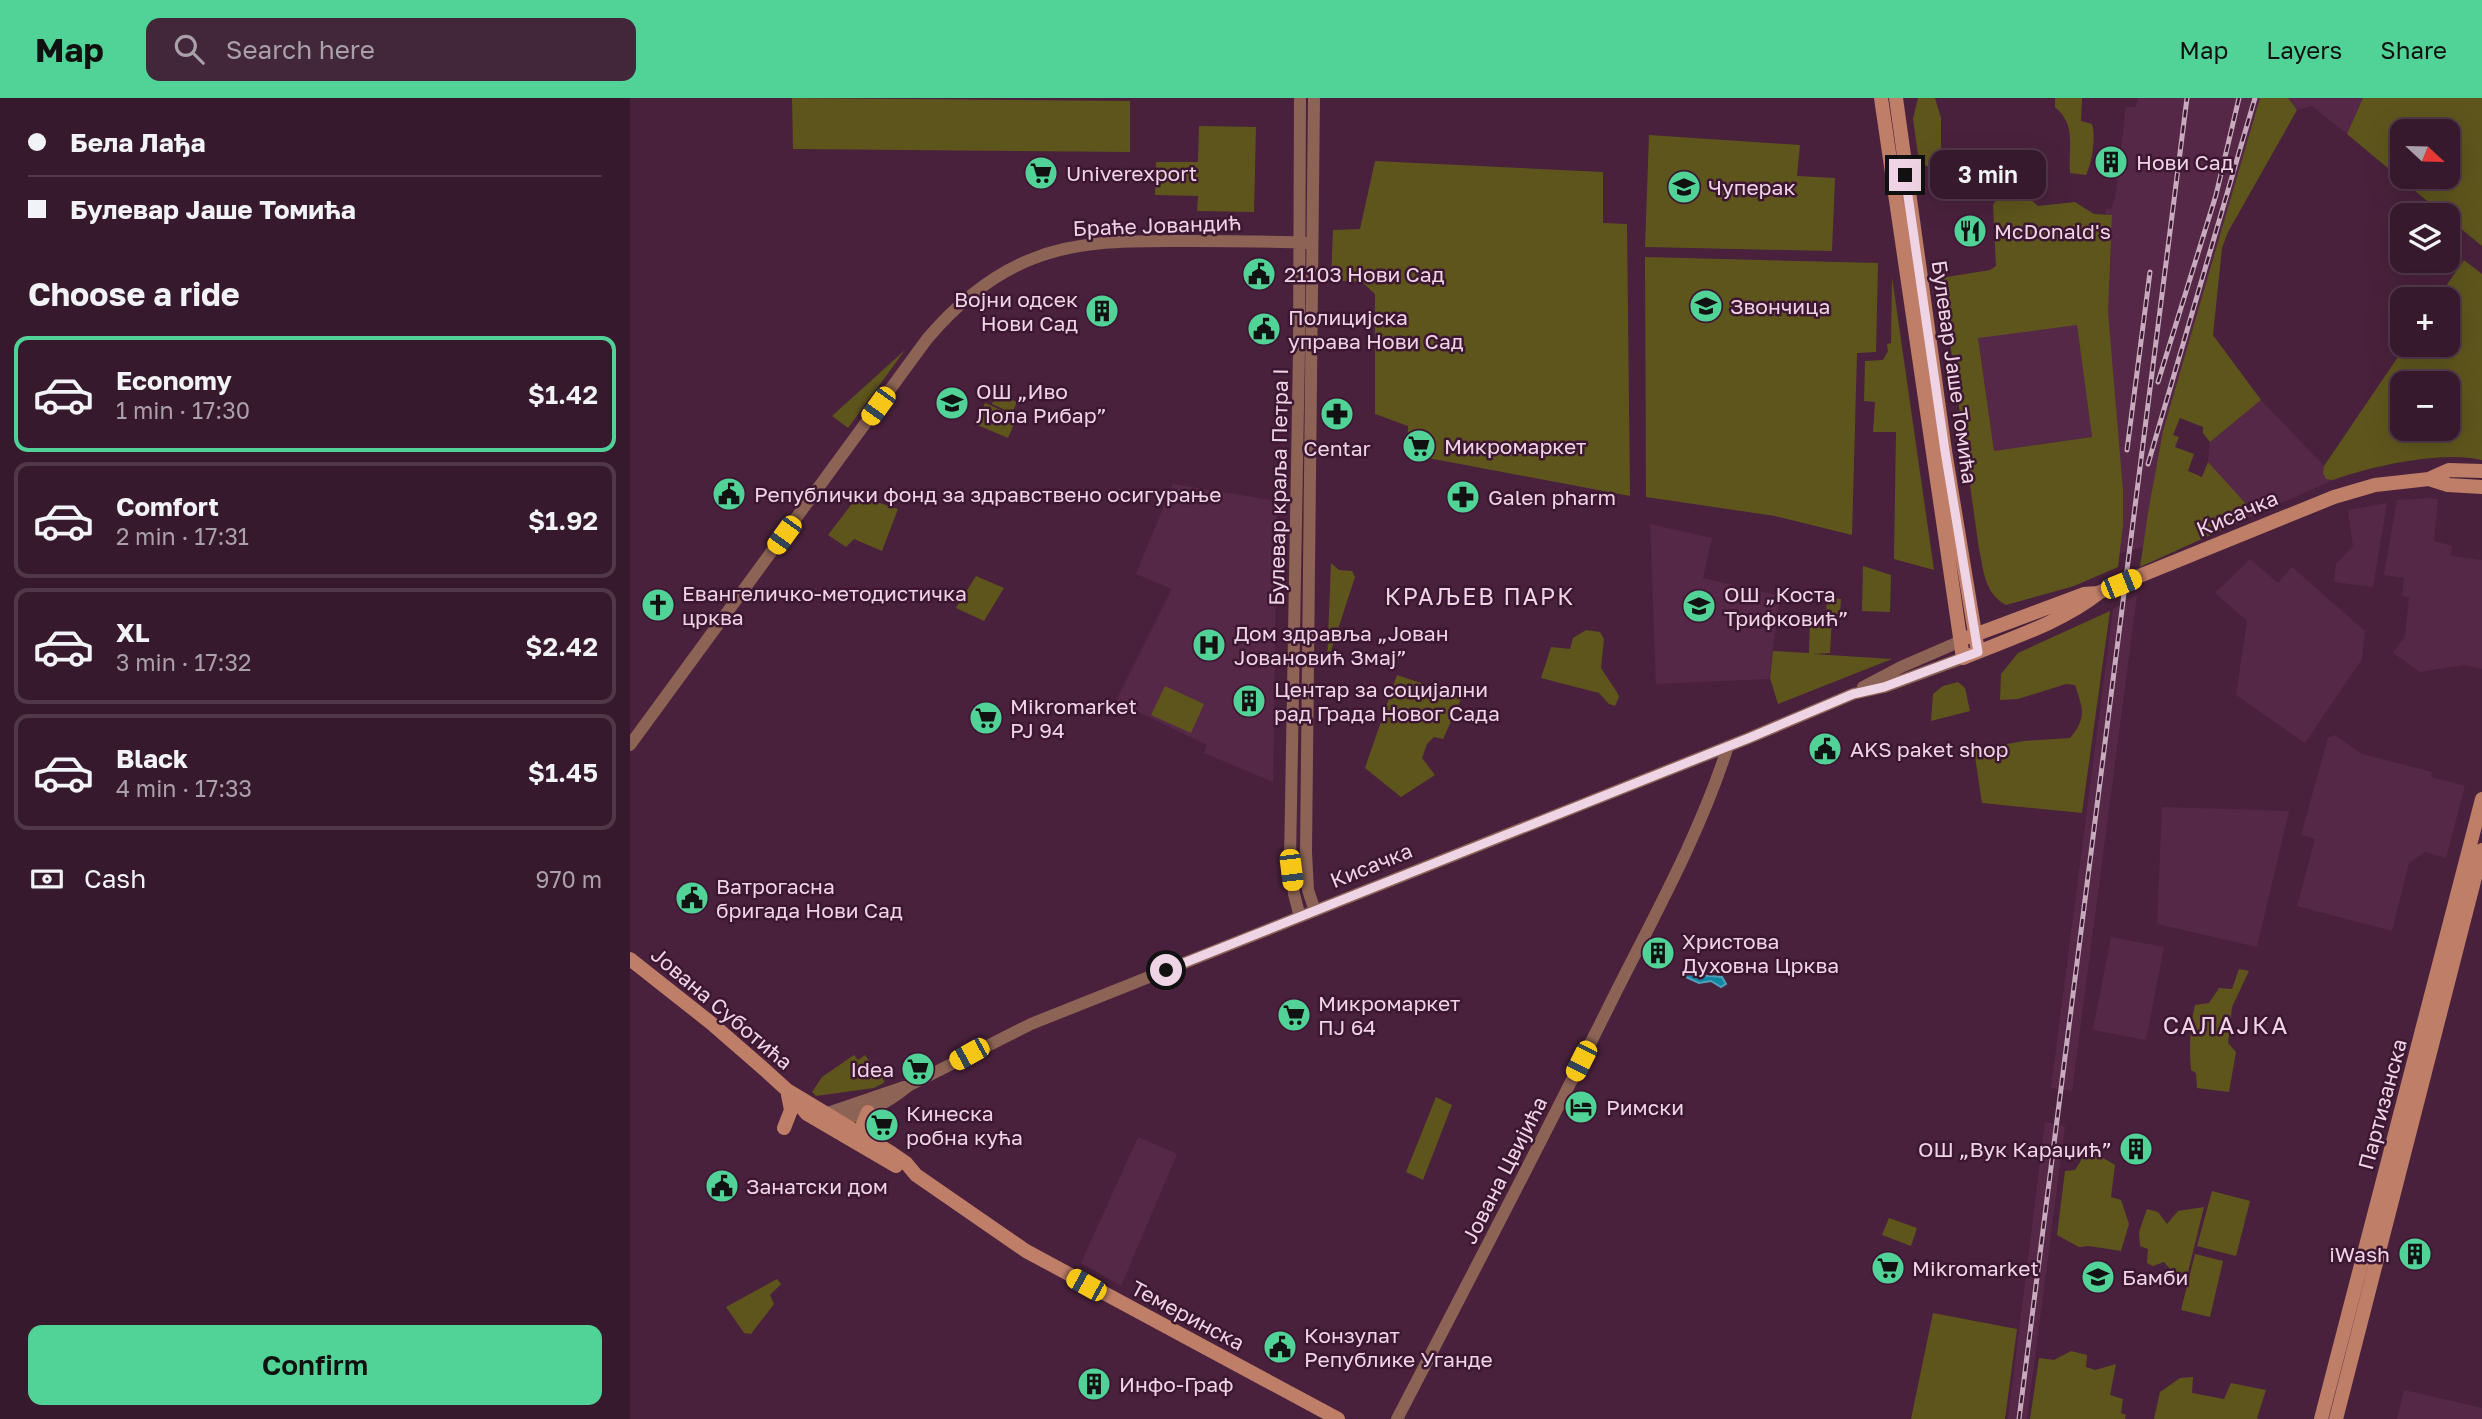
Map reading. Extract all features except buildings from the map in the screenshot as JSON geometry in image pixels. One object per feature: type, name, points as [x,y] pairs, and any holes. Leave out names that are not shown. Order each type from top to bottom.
[{"type":"main road","name":"Булевар Јаше Томића","points":[[1881,98],[1963,658]]},
{"type":"main road","name":"Булевар Јаше Томића","points":[[1895,98],[1947,462],[1978,652]]},
{"type":"main road","points":[[2429,479],[2449,470],[2482,471]]},
{"type":"main road","name":"Кисачка","points":[[1961,640],[2084,594],[2100,592],[2311,505],[2359,489],[2429,479]]},
{"type":"main road","points":[[2429,479],[2448,485],[2482,487]]},
{"type":"main road","name":"Кисачка","points":[[1963,658],[2086,603],[2100,592]]},
{"type":"main road","name":"Партизанска","points":[[2321,1419],[2482,799]]},
{"type":"main road","name":"Партизанска","points":[[2336,1419],[2482,850]]},
{"type":"main road","name":"Јована Суботића","points":[[630,959],[826,1120]]},
{"type":"main road","points":[[784,1128],[791,1110],[787,1090]]},
{"type":"main road","points":[[867,1138],[863,1124],[868,1112]]},
{"type":"main road","name":"Темеринска","points":[[826,1120],[867,1138],[906,1163],[916,1175],[1026,1251],[1338,1419]]},
{"type":"main road","name":"Темеринска","points":[[826,1120],[904,1171],[916,1175]]},
{"type":"street","name":"Булевар краља Петра I","points":[[1300,98],[1305,242],[1306,852],[1308,890],[1315,911]]},
{"type":"street","name":"Булевар краља Петра I","points":[[1300,917],[1294,896],[1290,860],[1299,389],[1314,98]]},
{"type":"street","name":"Браће Јовандић","points":[[630,745],[927,340],[970,297],[1032,258],[1062,249],[1149,241],[1305,242]]},
{"type":"street","name":"Кисачка","points":[[826,1120],[868,1112],[891,1100],[908,1086],[1031,1024],[1728,746],[1853,694],[1901,667],[1961,640]]},
{"type":"street","name":"Кисачка","points":[[1853,694],[1884,687],[1963,658]]},
{"type":"street","name":"Јована Цвијића","points":[[1397,1419],[1634,956],[1706,806],[1728,746]]},
{"type":"street","name":"Кисачка","points":[[826,1120],[894,1088],[908,1086]]},
{"type":"shaded area","points":[[792,98],[1130,101],[1130,152],[793,149]]},
{"type":"shaded area","points":[[1918,98],[1935,98],[1941,118],[1941,156],[1929,167],[1919,162],[1913,119]]},
{"type":"shaded area","points":[[2055,98],[2082,98],[2081,121],[2092,124],[2094,136],[2092,157],[2086,175],[2070,173],[2069,129],[2062,114],[2055,107]]},
{"type":"shaded area","points":[[2138,98],[2260,98],[2163,431],[2143,547],[2119,554],[2123,490],[2107,296],[2112,216],[2105,214],[2106,209],[2111,209],[2115,198],[2126,107],[2136,107]]},
{"type":"shaded area","points":[[2260,98],[2288,98],[2297,110],[2228,232],[2222,248],[2213,335],[2261,400],[2210,442],[2203,433],[2203,427],[2180,418],[2173,435],[2179,437],[2175,447],[2194,454],[2188,471],[2202,477],[2208,462],[2247,505],[2248,518],[2140,567],[2163,431]]},
{"type":"shaded area","points":[[2288,98],[2363,98],[2347,134],[2312,106],[2297,110]]},
{"type":"shaded area","points":[[2363,98],[2482,98],[2482,246],[2460,228],[2460,203],[2430,203],[2413,189],[2460,189],[2460,119],[2390,119],[2390,170],[2347,134]]},
{"type":"shaded area","points":[[1199,126],[1256,127],[1254,212],[1197,211],[1198,196],[1155,195],[1156,162],[1198,162]]},
{"type":"shaded area","points":[[1649,135],[1800,145],[1797,176],[1835,178],[1832,251],[1645,247]]},
{"type":"shaded area","points":[[1375,161],[1603,172],[1603,223],[1627,224],[1630,496],[1407,454],[1408,426],[1375,414],[1375,294],[1362,282],[1331,280],[1333,230],[1360,229]]},
{"type":"shaded area","points":[[1999,197],[2029,198],[2038,206],[2075,202],[2094,214],[2112,215],[2108,312],[2123,490],[2123,525],[2118,567],[2074,586],[2006,605],[1989,588],[1982,565],[1941,278],[1990,270],[1996,266],[1993,205]],"holes":[[[2077,325],[2092,437],[1994,451],[1978,338]]]},
{"type":"shaded area","points":[[1645,257],[1878,263],[1876,352],[1857,353],[1852,535],[1775,516],[1646,497]]},
{"type":"shaded area","points":[[2464,260],[2482,274],[2482,460],[2466,457],[2428,458],[2386,465],[2333,480],[2326,479],[2324,466],[2398,357],[2460,357],[2460,287],[2445,287],[2455,273],[2460,273],[2460,266]]},
{"type":"shaded area","points":[[1892,277],[1934,570],[1894,559],[1896,432],[1873,432],[1875,402],[1864,401],[1865,361],[1883,360],[1888,351],[1887,344],[1891,343]]},
{"type":"shaded area","points":[[2077,324],[2092,437],[1994,451],[1978,337]]},
{"type":"shaded area","points":[[905,350],[848,428],[832,416]]},
{"type":"shaded area","points":[[996,393],[1017,402],[1012,413],[992,404]]},
{"type":"shaded area","points":[[2261,400],[2324,466],[2323,473],[2326,478],[2333,480],[2248,518],[2248,510],[2208,462],[2210,442]]},
{"type":"shaded area","points":[[985,403],[1017,417],[1008,438],[975,424]]},
{"type":"shaded area","name":"Дом здравља „Јован Јовановић Змај”","points":[[1173,484],[1277,501],[1273,782],[1204,753],[1207,745],[1116,701],[1172,589],[1136,574]]},
{"type":"shaded area","points":[[858,496],[898,509],[882,551],[854,539],[846,547],[828,535]]},
{"type":"shaded area","points":[[2438,499],[2434,541],[2452,546],[2451,556],[2482,560],[2482,669],[2465,665],[2420,672],[2393,653],[2405,636],[2409,598],[2402,596],[2404,578],[2384,575],[2397,500]]},
{"type":"shaded area","points":[[2387,503],[2373,587],[2334,582],[2336,564],[2353,546],[2348,510]]},
{"type":"shaded area","points":[[1650,524],[1712,538],[1703,578],[1780,596],[1769,679],[1656,684]]},
{"type":"shaded area","points":[[2250,559],[2278,583],[2292,567],[2365,631],[2362,659],[2305,743],[2236,695],[2247,621],[2215,593]]},
{"type":"shaded area","points":[[1331,563],[1339,570],[1352,571],[1355,577],[1327,663]]},
{"type":"shaded area","points":[[1863,566],[1891,575],[1890,612],[1862,611]]},
{"type":"shaded area","points":[[976,576],[1004,588],[984,621],[956,608]]},
{"type":"shaded area","points":[[2137,595],[2072,1091],[2051,1088],[2113,609]]},
{"type":"shaded area","points":[[1827,598],[1841,599],[1840,614],[1826,614]]},
{"type":"shaded area","points":[[2110,611],[2082,813],[1982,803],[1974,750],[2024,741],[2070,738],[2082,713],[2075,685],[2066,684],[2018,699],[2000,700],[2001,674],[2018,653]]},
{"type":"shaded area","points":[[1810,617],[1832,617],[1830,653],[1813,654],[1892,659],[1778,704],[1770,678],[1773,651],[1809,653]]},
{"type":"shaded area","points":[[1586,630],[1600,632],[1604,639],[1601,668],[1618,694],[1615,706],[1609,704],[1599,693],[1541,678],[1551,647],[1570,649],[1573,638]]},
{"type":"shaded area","points":[[1397,675],[1462,697],[1443,739],[1434,737],[1427,744],[1422,758],[1435,775],[1401,797],[1365,768]]},
{"type":"shaded area","points":[[1958,682],[1965,688],[1970,711],[1931,721],[1933,694],[1943,686]]},
{"type":"shaded area","points":[[1165,686],[1204,704],[1191,733],[1151,715]]},
{"type":"shaded area","points":[[2335,735],[2362,754],[2432,772],[2431,777],[2465,786],[2446,858],[2425,852],[2409,863],[2392,931],[2297,906],[2315,839],[2301,835],[2328,738]]},
{"type":"shaded area","points":[[2162,807],[2289,811],[2257,947],[2157,924]]},
{"type":"shaded area","points":[[2111,937],[2164,947],[2146,1040],[2093,1030]]},
{"type":"shaded area","points":[[2239,969],[2249,971],[2232,1007],[2228,1043],[2236,1052],[2229,1092],[2197,1088],[2196,1073],[2191,1070],[2190,1053],[2195,1005],[2209,1003],[2219,988],[2232,989]]},
{"type":"shaded area","points":[[854,1055],[858,1060],[865,1055],[885,1082],[874,1088],[816,1096],[812,1092],[822,1077]]},
{"type":"shaded area","points":[[1436,1097],[1452,1105],[1423,1180],[1406,1172]]},
{"type":"shaded area","points":[[2045,1122],[2065,1126],[2027,1419],[2008,1419]]},
{"type":"shaded area","points":[[1138,1137],[1177,1154],[1121,1286],[1081,1263]]},
{"type":"shaded area","points":[[2085,1154],[2100,1156],[2115,1165],[2111,1197],[2121,1200],[2129,1224],[2121,1251],[2079,1247],[2057,1235],[2065,1171],[2075,1170]]},
{"type":"shaded area","points":[[2212,1191],[2250,1201],[2236,1256],[2197,1246]]},
{"type":"shaded area","points":[[2204,1207],[2187,1276],[2171,1270],[2164,1262],[2153,1266],[2147,1263],[2148,1249],[2140,1246],[2139,1232],[2147,1209],[2158,1212],[2167,1224],[2178,1211]]},
{"type":"shaded area","points":[[1889,1218],[1917,1228],[1911,1246],[1882,1235]]},
{"type":"shaded area","points":[[2195,1254],[2223,1261],[2210,1317],[2181,1310]]},
{"type":"shaded area","points":[[777,1279],[781,1284],[770,1295],[774,1304],[751,1334],[744,1333],[726,1307]]},
{"type":"shaded area","points":[[1933,1313],[2017,1329],[2005,1419],[1911,1419]]},
{"type":"shaded area","points":[[2071,1351],[2087,1355],[2086,1367],[2095,1370],[2116,1364],[2110,1395],[2123,1399],[2121,1413],[2126,1415],[2125,1419],[2030,1419],[2039,1358],[2054,1360]]},
{"type":"shaded area","points":[[2193,1377],[2192,1393],[2224,1399],[2231,1383],[2266,1390],[2257,1418],[2259,1419],[2154,1419],[2160,1392],[2180,1378]]},
{"type":"shaded area","points":[[2404,1390],[2482,1408],[2482,1419],[2397,1419]]},
{"type":"water","points":[[1686,974],[1722,977],[1726,984],[1721,987],[1711,981],[1699,983],[1686,977]]},
{"type":"railway","points":[[2019,1419],[2187,98]]},
{"type":"railway","points":[[2158,382],[2216,195],[2239,98]]},
{"type":"railway","points":[[2148,464],[2255,98]]},
{"type":"railway","points":[[2127,450],[2150,272]]},
{"type":"place","name":"Нови Сад","points":[[2111,162]]},
{"type":"place","name":"Univerexport","points":[[1041,173]]},
{"type":"place","name":"Чуперак","points":[[1684,187]]},
{"type":"place","name":"McDonald's","points":[[1970,231]]},
{"type":"place","name":"21103 Нови Сад","points":[[1259,274]]},
{"type":"place","name":"Звончица","points":[[1706,306]]},
{"type":"place","name":"Војни одсек Нови Сад","points":[[1102,311]]},
{"type":"place","name":"Полицијска управа Нови Сад","points":[[1264,329]]},
{"type":"place","name":"ОШ „Иво Лола Рибар”","points":[[952,403]]},
{"type":"place","name":"Centar","points":[[1337,414]]},
{"type":"place","name":"Микромаркет","points":[[1419,446]]},
{"type":"place","name":"Републички фонд за здравствено осигурање","points":[[729,494]]},
{"type":"place","name":"Galen pharm","points":[[1463,497]]},
{"type":"place","name":"Евангеличко-методистичка црква","points":[[658,605]]},
{"type":"place","name":"ОШ „Коста Трифковић”","points":[[1699,606]]},
{"type":"place","name":"Дом здравља „Јован Јовановић Змај”","points":[[1209,645]]},
{"type":"place","name":"Центар за социјални рад Града Новог Сада","points":[[1249,701]]},
{"type":"place","name":"Mikromarket PJ 94","points":[[986,718]]},
{"type":"place","name":"AKS paket shop","points":[[1825,749]]},
{"type":"place","name":"Ватрогасна бригада Нови Сад","points":[[692,898]]},
{"type":"place","name":"Христова Духовна Црква","points":[[1658,953]]},
{"type":"place","name":"Микромаркет ПЈ 64","points":[[1294,1015]]},
{"type":"place","name":"Idea","points":[[918,1069]]},
{"type":"place","name":"Римски","points":[[1581,1107]]},
{"type":"place","name":"Кинеска робна кућа","points":[[882,1125]]},
{"type":"place","name":"ОШ „Вук Караџић”","points":[[2136,1149]]},
{"type":"place","name":"Занатски дом","points":[[722,1186]]},
{"type":"place","name":"iWash","points":[[2415,1254]]},
{"type":"place","name":"Mikromarket","points":[[1888,1268]]},
{"type":"place","name":"Бамби","points":[[2098,1277]]},
{"type":"place","name":"Конзулат Републике Уганде","points":[[1280,1347]]},
{"type":"place","name":"Инфо-Граф","points":[[1094,1384]]},
{"type":"district","name":"КРАЉЕВ ПАРК","points":[[1480,596]]},
{"type":"district","name":"САЛАЈКА","points":[[2226,1024]]},
{"type":"route","points":[[1166,970],[1853,694],[1884,687],[1978,652],[1945,451],[1905,175]]}]
